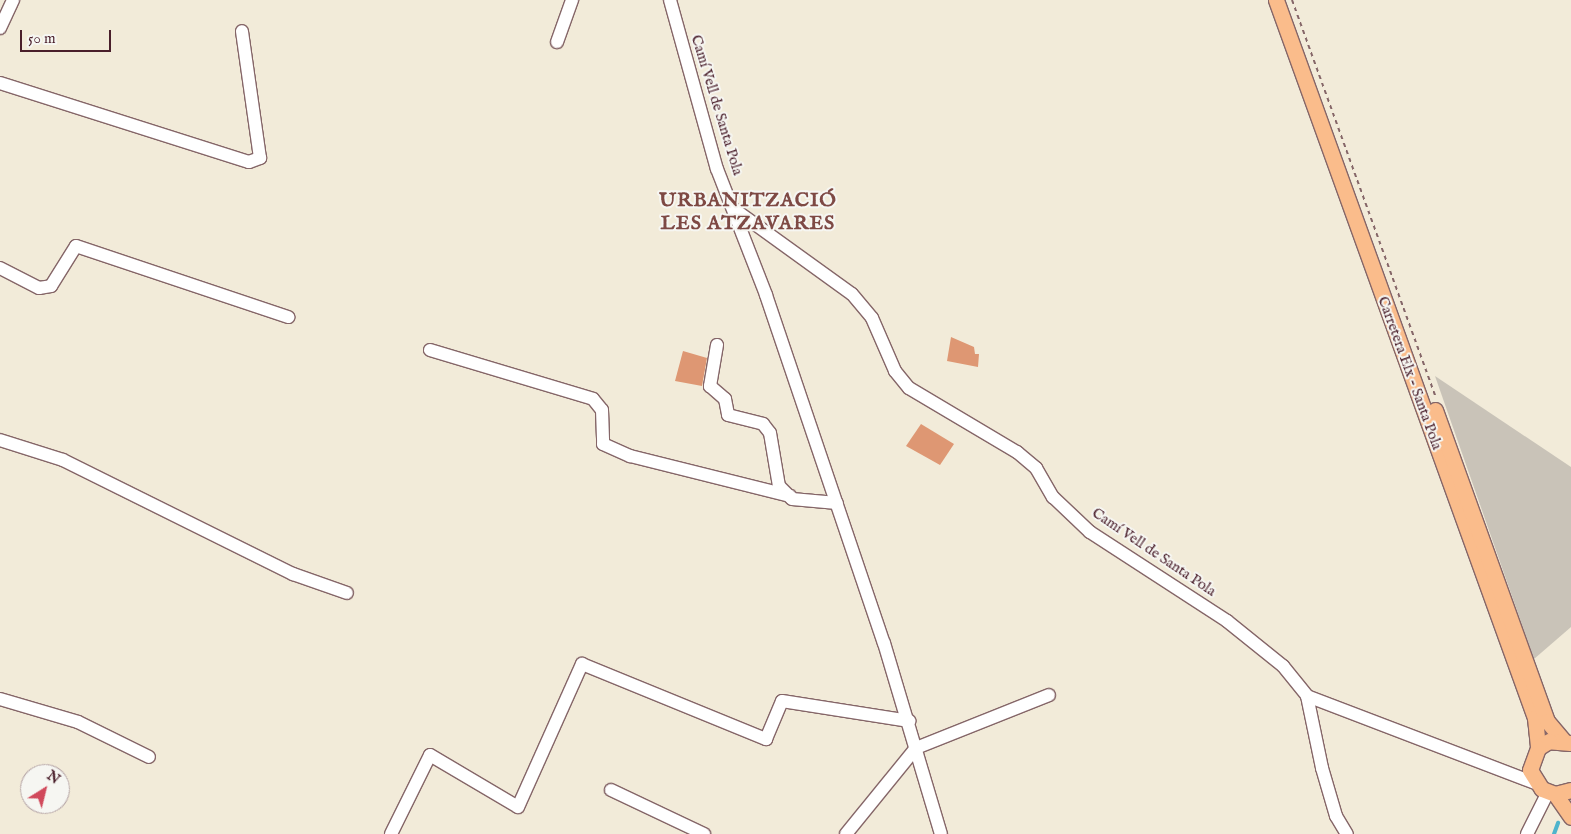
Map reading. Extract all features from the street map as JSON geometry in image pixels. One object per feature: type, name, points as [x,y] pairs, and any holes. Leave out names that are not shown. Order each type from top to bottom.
[{"type":"main road","name":"Carretera Elx - Santa Pola","points":[[1276,0],[1534,718],[1538,748]]},
{"type":"main road","name":"Carretera Elx - Santa Pola","points":[[1285,0],[1547,721],[1567,742]]},
{"type":"main road","points":[[1567,742],[1538,748],[1530,770],[1571,817]]},
{"type":"main road","points":[[1547,790],[1571,790]]},
{"type":"street","points":[[0,28],[13,0]]},
{"type":"street","points":[[557,42],[572,0]]},
{"type":"street","name":"Camí Vell de Santa Pola","points":[[670,0],[717,170],[734,208],[852,294],[872,318],[895,371],[909,388],[1017,452],[1036,468],[1053,497],[1090,532],[1259,644],[1307,696],[1327,784],[1347,834]]},
{"type":"street","points":[[0,83],[249,162],[260,158],[242,31]]},
{"type":"street","points":[[734,208],[837,503],[909,721],[941,834]]},
{"type":"street","points":[[0,268],[39,288],[51,286],[76,246],[288,317]]},
{"type":"street","points":[[717,345],[710,386],[725,399],[728,415],[763,424],[770,433],[779,486],[790,496]]},
{"type":"street","points":[[430,350],[593,400],[602,410],[603,444],[630,456],[790,496],[837,503]]},
{"type":"street","points":[[0,440],[63,460],[293,574],[347,593]]},
{"type":"street","points":[[390,834],[430,755],[518,807],[582,664],[766,739],[782,702],[909,721]]},
{"type":"street","points":[[846,834],[916,748],[1050,694]]},
{"type":"street","points":[[1307,696],[1547,790],[1527,834]]},
{"type":"street","points":[[0,699],[78,722],[149,757]]},
{"type":"street","points":[[611,790],[704,834]]},
{"type":"path","points":[[1292,0],[1439,405]]},
{"type":"shaded area","points":[[1435,376],[1571,467],[1571,627],[1534,659]]},
{"type":"building","points":[[951,337],[974,347],[975,354],[979,354],[978,367],[947,361]]},
{"type":"building","points":[[683,351],[707,358],[702,386],[675,381]]},
{"type":"building","points":[[921,424],[954,444],[940,465],[906,446]]},
{"type":"waterway","points":[[1554,834],[1558,823]]},
{"type":"district","name":"URBANITZACIÓ LES ATZAVARES","points":[[748,212]]}]
